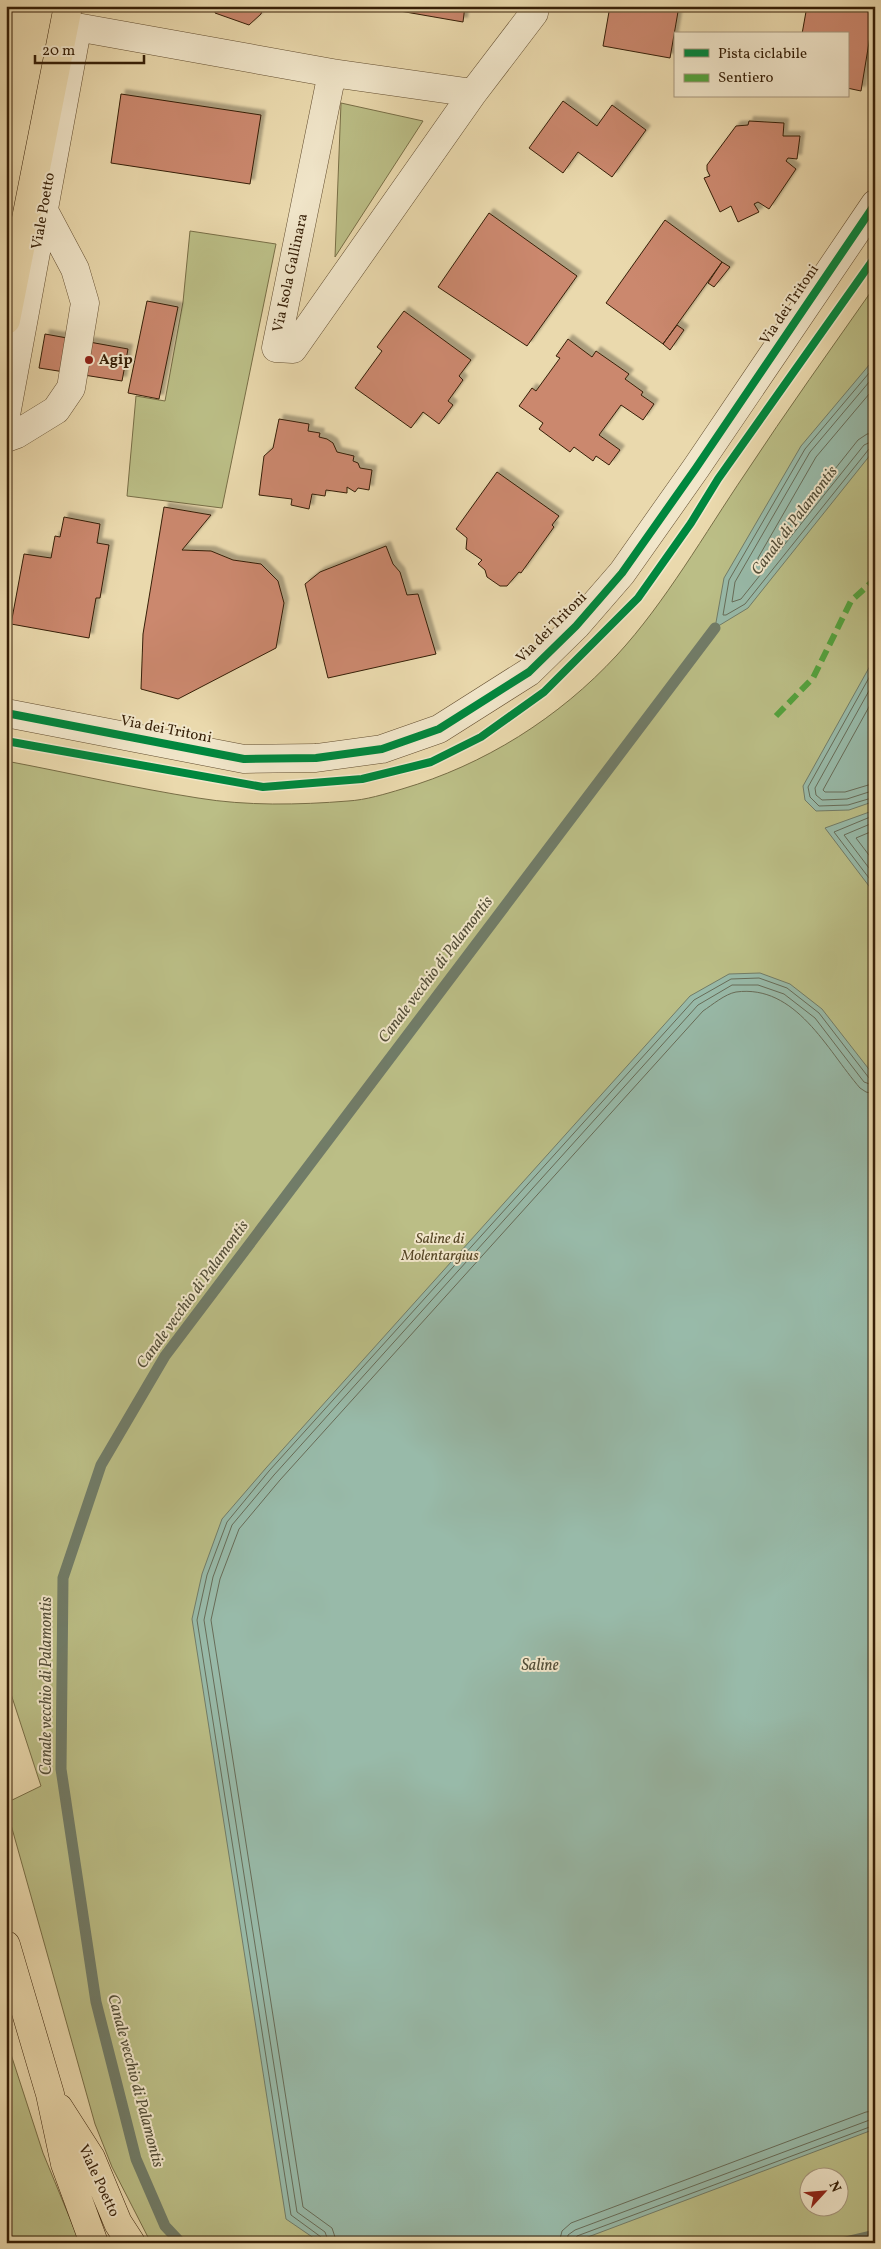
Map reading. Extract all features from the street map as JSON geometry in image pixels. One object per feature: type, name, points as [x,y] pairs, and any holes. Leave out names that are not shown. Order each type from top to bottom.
[{"type":"main road","name":"Viale Poetto","points":[[6,320],[38,200],[73,16]]},
{"type":"main road","name":"Viale Poetto","points":[[6,1945],[50,2094],[65,2164],[94,2243]]},
{"type":"main road","name":"Viale Poetto","points":[[50,2094],[91,2158],[118,2223],[131,2243]]},
{"type":"street","name":"Via Isola Gallinara","points":[[332,72],[276,348],[293,349],[473,93],[534,12],[535,6]]},
{"type":"street","points":[[73,16],[332,72],[473,93]]},
{"type":"street","points":[[6,438],[17,434],[56,410],[71,388],[85,303],[75,269],[38,200]]},
{"type":"street","name":"Viale Poetto","points":[[6,415],[38,200]]},
{"type":"street","name":"Via dei Tritoni","points":[[6,714],[244,759],[316,758],[382,749],[439,729],[529,672],[576,626],[622,573],[696,468],[875,204]]},
{"type":"green space","points":[[341,103],[423,121],[335,257]]},
{"type":"green space","points":[[190,231],[276,244],[222,508],[127,496],[136,396],[165,401],[183,302]]},
{"type":"green space","name":"Saline di Molentargius","points":[[875,286],[875,2243],[151,2243],[112,2167],[95,2124],[6,1807],[6,1803],[41,1786],[10,1691],[6,1692],[6,761],[150,790],[216,801],[254,804],[292,804],[355,800],[402,789],[462,767],[491,753],[545,719],[594,678],[617,655],[652,613],[777,426]]},
{"type":"green space","points":[[6,2039],[43,2153],[80,2243],[6,2243]]},
{"type":"water","name":"Canale di Palamontis","points":[[875,358],[875,449],[748,608],[715,628],[724,578],[801,446]]},
{"type":"water","points":[[875,657],[875,801],[849,810],[816,811],[805,800],[803,786]]},
{"type":"water","points":[[875,810],[875,894],[825,828]]},
{"type":"water","name":"Saline","points":[[760,973],[790,984],[822,1009],[875,1077],[875,2129],[572,2243],[321,2243],[286,2219],[192,1619],[202,1574],[222,1519],[690,996],[729,974]]},
{"type":"building","points":[[216,6],[263,6],[261,14],[249,25],[215,13]]},
{"type":"building","points":[[395,6],[465,6],[463,22],[394,10]]},
{"type":"building","points":[[610,6],[679,6],[670,58],[603,46]]},
{"type":"building","points":[[807,6],[875,6],[861,91],[848,88],[848,32],[802,32]]},
{"type":"building","points":[[121,94],[261,115],[250,184],[111,163]]},
{"type":"building","points":[[563,101],[597,126],[612,105],[646,130],[612,177],[578,152],[563,173],[529,148]]},
{"type":"building","points":[[749,121],[784,123],[783,136],[800,136],[797,159],[788,158],[786,161],[796,169],[769,209],[758,202],[754,204],[759,212],[738,222],[731,206],[720,212],[704,178],[710,176],[707,165],[736,126],[748,125]]},
{"type":"building","points":[[489,213],[577,276],[527,346],[438,287]]},
{"type":"building","points":[[665,220],[722,262],[663,344],[606,303]]},
{"type":"building","points":[[722,262],[730,267],[714,287],[708,283]]},
{"type":"building","points":[[147,301],[178,307],[159,399],[128,393]]},
{"type":"building","points":[[404,311],[471,360],[459,376],[463,380],[448,401],[453,405],[439,424],[423,412],[411,428],[355,388],[382,351],[377,347]]},
{"type":"building","points":[[677,325],[684,330],[670,350],[663,344]]},
{"type":"building","points":[[45,334],[128,349],[122,381],[39,368]]},
{"type":"building","points":[[568,339],[592,357],[596,351],[629,374],[625,379],[643,392],[641,395],[654,404],[643,420],[621,405],[599,435],[620,450],[609,465],[596,456],[593,461],[574,447],[570,452],[539,429],[543,423],[519,406],[532,388],[536,391],[560,358],[556,356]]},
{"type":"building","points":[[279,419],[309,424],[308,431],[320,433],[319,437],[333,443],[337,452],[354,456],[353,461],[358,463],[360,468],[372,470],[369,490],[358,488],[355,492],[347,487],[347,493],[326,490],[325,496],[312,494],[309,509],[291,505],[292,499],[259,495],[264,456],[273,448]]},
{"type":"building","points":[[497,472],[559,516],[552,525],[554,527],[521,573],[519,572],[507,586],[500,586],[487,577],[485,570],[478,564],[482,560],[466,549],[467,538],[456,529]]},
{"type":"building","points":[[164,507],[211,515],[182,550],[211,551],[233,560],[261,564],[278,581],[284,603],[276,648],[178,699],[141,689],[143,634]]},
{"type":"building","points":[[64,517],[100,524],[97,543],[109,545],[100,598],[96,598],[89,638],[11,624],[24,554],[51,558],[55,536],[60,537]]},
{"type":"building","points":[[386,546],[393,564],[400,572],[407,595],[418,594],[436,654],[328,678],[305,584],[320,572]]},
{"type":"waterway","name":"Canale vecchio di Palamontis","points":[[181,2243],[165,2226],[136,2159],[96,2002],[61,1769],[63,1578],[101,1465],[165,1356],[715,628]]},
{"type":"waterway","name":"Canale vecchio di Palamontis","points":[[841,2243],[875,2235]]},
{"type":"marked path","points":[[776,716],[813,678],[851,601],[875,579]]},
{"type":"cycle path","points":[[6,713],[244,759],[316,758],[382,749],[439,729],[529,672],[576,626],[622,573],[696,468],[875,204]]},
{"type":"cycle path","points":[[6,741],[263,787],[362,779],[431,762],[481,737],[544,692],[638,598],[691,523],[718,479],[875,257]]},
{"type":"place","name":"Agip","points":[[89,360]]}]
